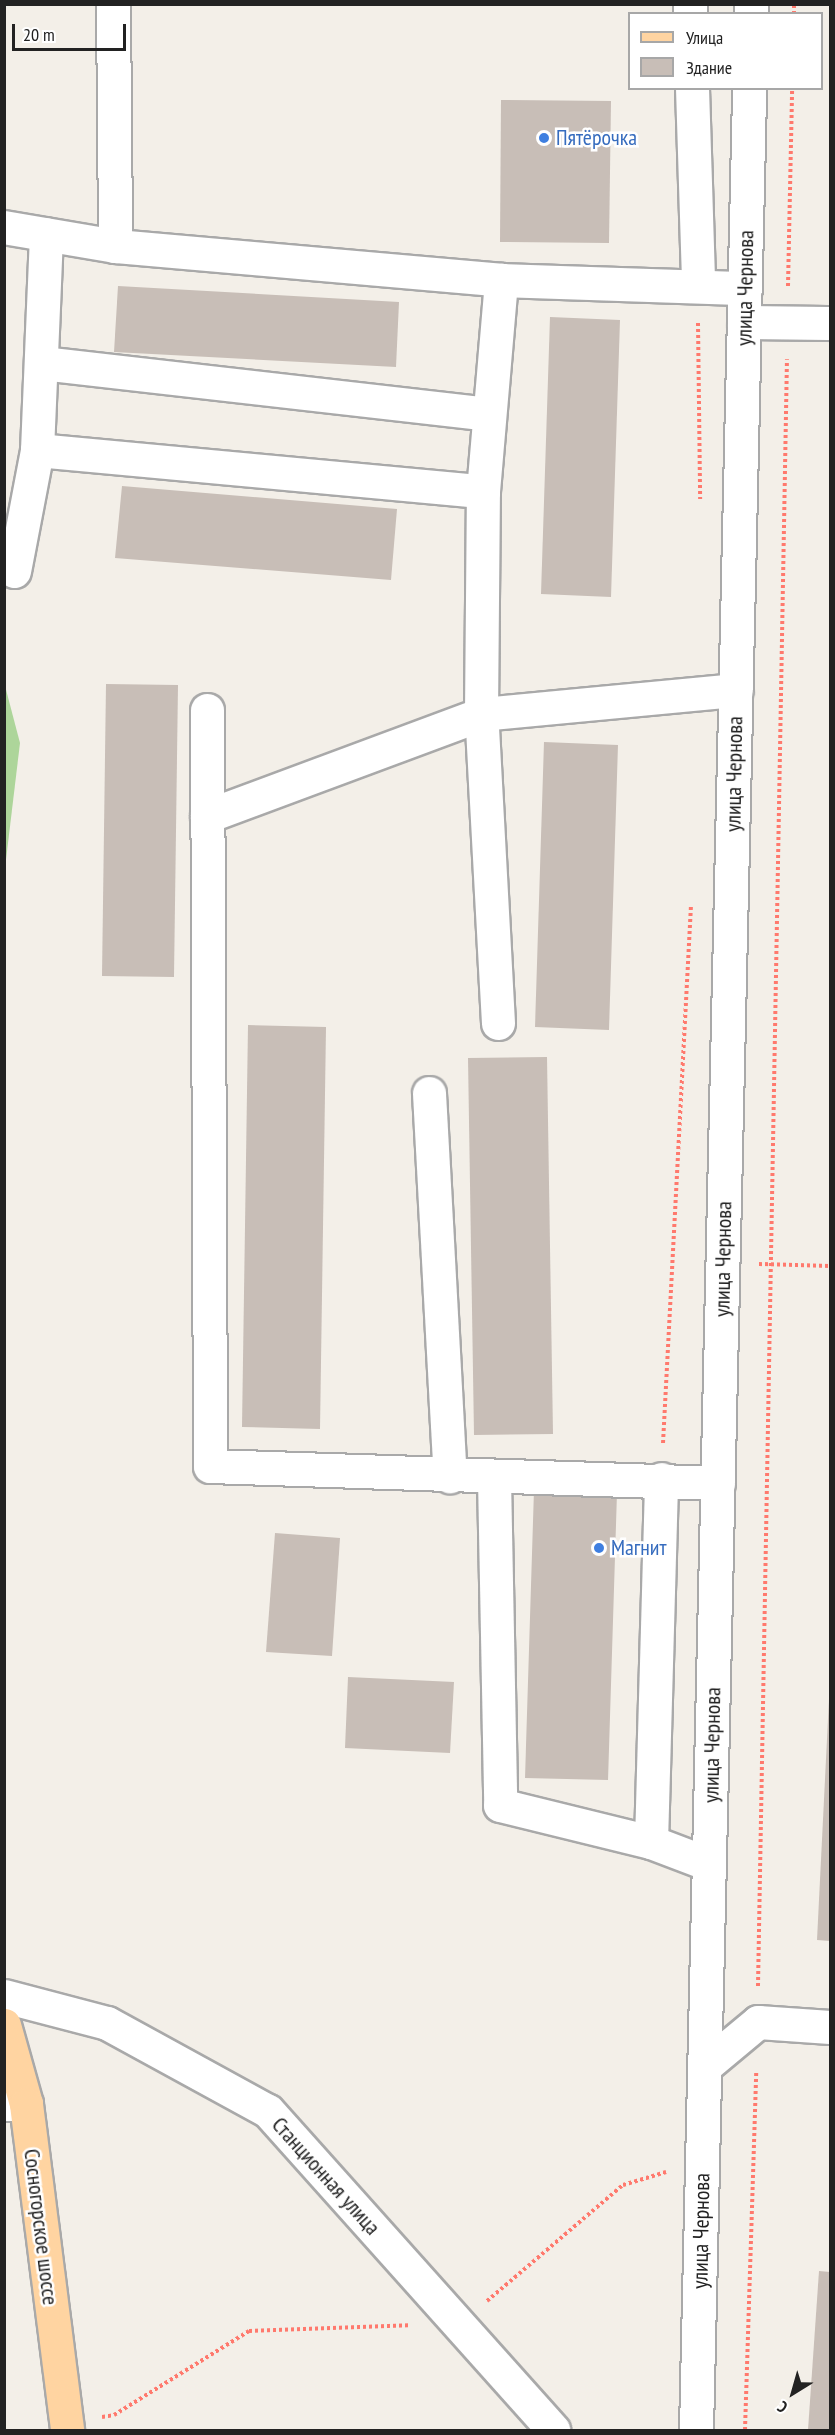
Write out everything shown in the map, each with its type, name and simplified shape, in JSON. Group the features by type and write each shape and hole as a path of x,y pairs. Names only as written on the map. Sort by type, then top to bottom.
{"main road":[{"name":"Сосногорское шоссе","path":"4,2025 67,2430"}],"street":[{"path":"113,4 115,246"},
{"path":"692,90 698,284"},
{"name":"улица Чернова","path":"696,2430 749,90"},
{"path":"4,227 115,246 501,280 698,284 745,288"},
{"path":"14,571 37,450 46,234"},
{"path":"498,1023 482,714 483,491 501,280"},
{"path":"744,322 787,319 831,323"},
{"path":"42,363 488,414"},
{"path":"37,450 483,491"},
{"path":"207,816 482,714 736,690"},
{"path":"207,710 210,1466 494,1478 661,1479 718,1483"},
{"path":"429,1093 450,1476"},
{"path":"494,1478 500,1805 651,1842 709,1864"},
{"path":"651,1842 661,1479"},
{"name":"Станционная улица","path":"4,1996 107,2023 268,2111 554,2430"},
{"path":"705,2066 758,2022 831,2026"}],"path":[{"path":"745,2430 758,2022 792,90"},
{"path":"698,284 700,506"},
{"path":"661,1479 692,895"},
{"path":"722,1264 831,1266"}],"green space":[{"path":"4,682 20,743 5,868 4,868"}],"building":[{"path":"501,100 611,101 609,243 500,242"},
{"path":"118,286 399,302 396,367 114,352"},
{"path":"550,317 620,320 611,597 541,594"},
{"path":"122,486 397,509 391,580 115,558"},
{"path":"106,684 178,685 174,977 102,976"},
{"path":"544,742 618,745 609,1030 535,1027"},
{"path":"248,1025 326,1027 320,1429 242,1427"},
{"path":"547,1057 553,1434 474,1435 468,1058"},
{"path":"534,1489 617,1492 608,1780 525,1778"},
{"path":"275,1533 340,1538 332,1656 266,1652"},
{"path":"348,1677 454,1682 450,1753 345,1748"},
{"path":"830,1699 830,1941 817,1940"},
{"path":"819,2271 830,2272 830,2430 808,2430"}],"place":[{"name":"Пятёрочка","path":"544,138"},
{"name":"Магнит","path":"599,1548"}]}
